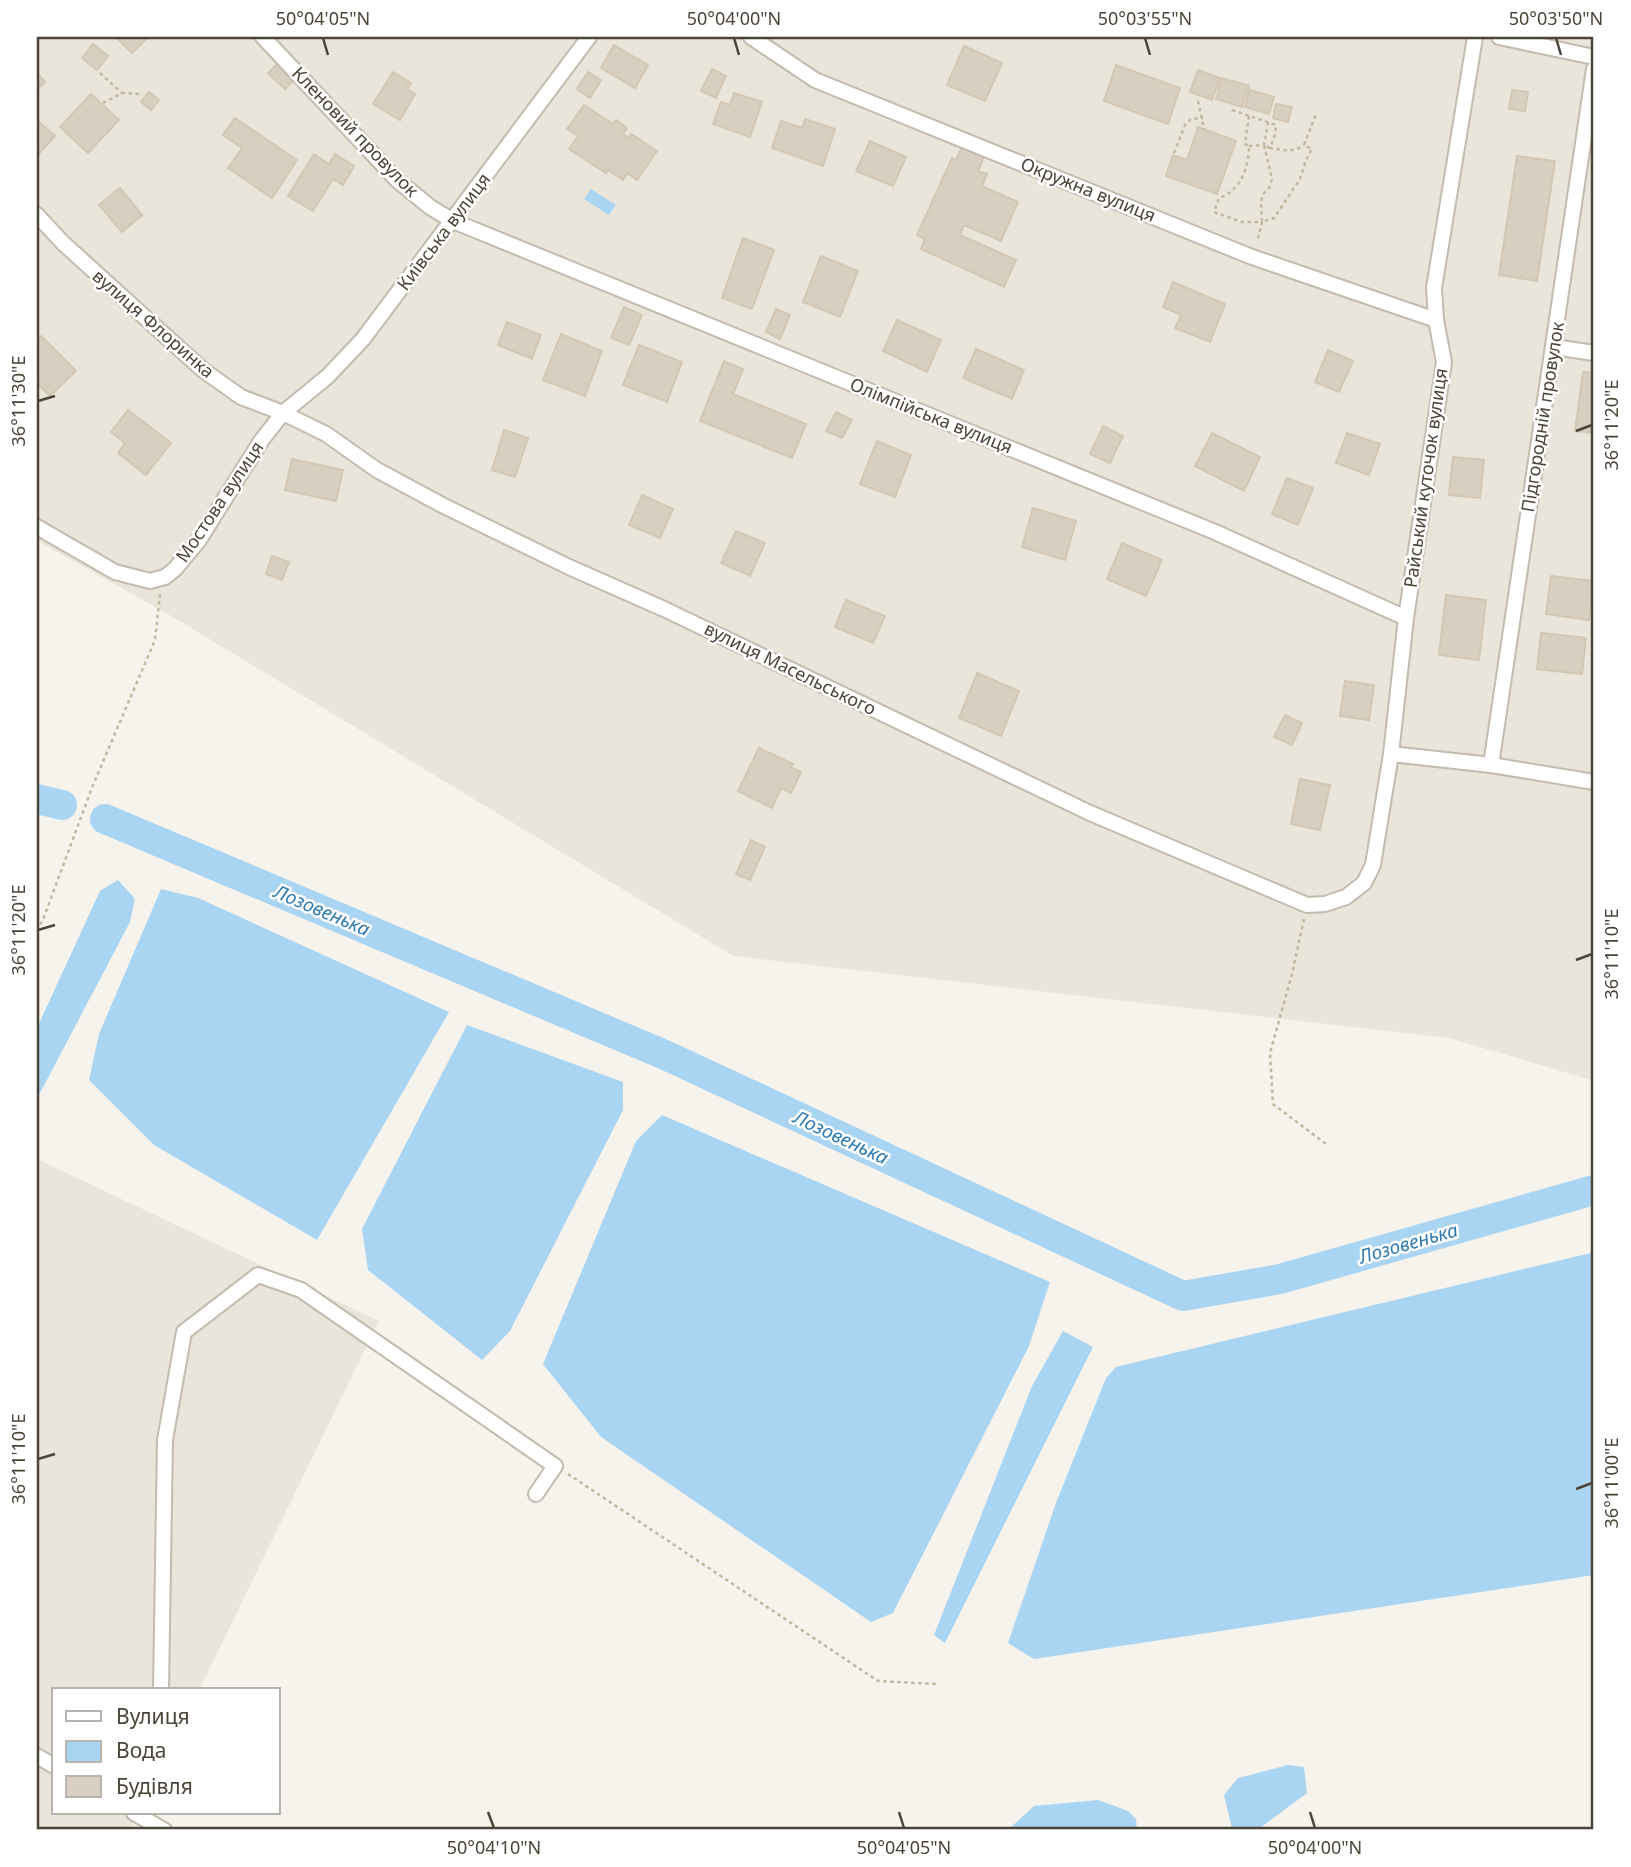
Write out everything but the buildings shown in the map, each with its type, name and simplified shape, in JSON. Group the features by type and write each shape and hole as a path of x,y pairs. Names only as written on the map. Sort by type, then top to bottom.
{"street":[{"name":"Кленовий провулок","path":"263,37 397,180 430,207 453,221"},
{"name":"Київська вулиця","path":"283,413 328,376 363,339 589,37"},
{"name":"Окружна вулиця","path":"751,37 815,80 1252,257 1436,320"},
{"name":"Райський куточок вулиця","path":"1307,905 1325,904 1346,898 1364,883 1373,865 1391,754 1406,618 1444,362 1436,320 1434,288 1475,37"},
{"path":"1499,37 1538,41 1594,57"},
{"name":"Підгородній провулок","path":"1491,765 1594,69"},
{"name":"вулиця Флоринка","path":"37,215 63,243 204,370 240,397 283,413"},
{"name":"Олімпійська вулиця","path":"453,221 1215,532 1406,618"},
{"path":"1554,347 1594,353"},
{"name":"Мостова вулиця","path":"37,527 115,572 150,581 164,577 199,540 261,441 283,413"},
{"name":"вулиця Масельського","path":"283,413 326,434 377,470 442,505 569,567 664,609 1090,813 1307,905"},
{"path":"1391,754 1491,765 1594,782"},
{"path":"161,1688 165,1440 184,1332 258,1275 301,1290 555,1466 536,1494"},
{"path":"136,1814 160,1825"}],"path":[{"path":"100,73 122,93"},
{"path":"103,103 122,93 141,94"},
{"path":"1198,101 1204,129"},
{"path":"1232,110 1276,125 1270,148"},
{"path":"1249,116 1245,144 1289,151 1304,145 1316,114"},
{"path":"1174,153 1185,125 1191,119 1203,118"},
{"path":"1252,257 1262,222 1263,194 1272,179 1264,145 1268,122"},
{"path":"1249,146 1249,161 1244,174 1227,195 1219,198 1214,212 1242,222 1262,222 1274,218 1300,179 1312,149 1304,145"},
{"path":"37,931 93,785 155,640 164,577"},
{"path":"1307,905 1292,974 1270,1053 1273,1104 1326,1144"},
{"path":"555,1466 878,1681 936,1684"}],"shaded area":[{"path":"37,37 1560,37 1578,41 1585,37 1594,37 1594,1081 1449,1038 733,956 173,617 37,541"},
{"path":"37,1159 379,1321 200,1688 52,1688 52,1814 138,1814 130,1830 37,1830"}],"water":[{"path":"591,189 616,205 609,215 584,199"},
{"path":"118,880 135,899 130,922 39,1095 37,1028 100,891"},
{"path":"161,889 198,898 449,1012 317,1240 154,1145 89,1080 99,1034"},
{"path":"467,1025 623,1082 623,1110 510,1331 482,1360 368,1270 362,1229"},
{"path":"662,1115 1050,1282 1029,1346 893,1613 871,1622 601,1437 543,1364 636,1141"},
{"path":"1594,1254 1594,1575 1034,1659 1008,1643 1056,1503 1106,1378 1116,1367"},
{"path":"1063,1331 1093,1347 945,1643 934,1635 1032,1386"},
{"path":"1288,1765 1304,1767 1307,1793 1257,1830 1232,1828 1224,1795 1238,1778"},
{"path":"1098,1800 1128,1811 1136,1819 1137,1830 1008,1830 1034,1806"}],"waterway":[{"name":"Лозовенька","path":"37,799 62,805"},
{"name":"Лозовенька","path":"105,819 665,1055 1183,1296 1280,1279 1594,1190"}]}
